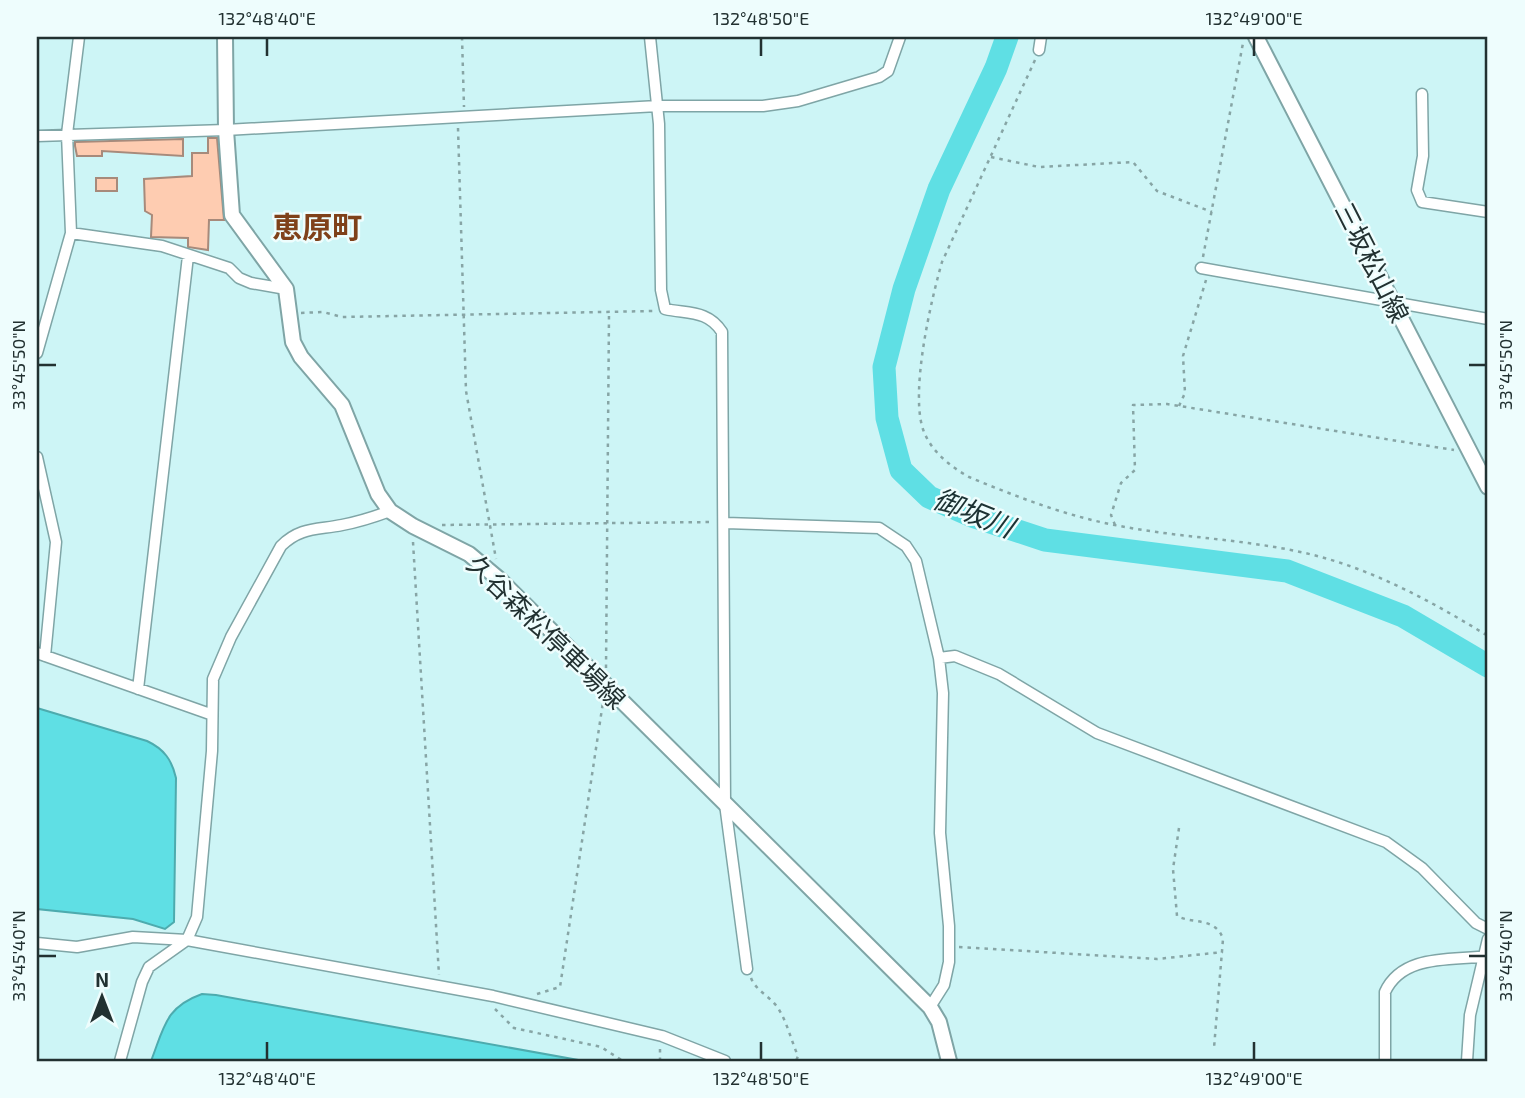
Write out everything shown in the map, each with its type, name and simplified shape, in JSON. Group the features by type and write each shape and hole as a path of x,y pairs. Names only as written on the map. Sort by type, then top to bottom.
{"main road":[{"name":"久谷森松停車場線","path":"225,37 226,130 232,215 286,289 293,342 301,357 342,405 378,494 390,511 413,526 470,554 500,580 930,1007 939,1022 948,1061"},
{"name":"三坂松山線","path":"1256,37 1488,487"}],"street":[{"path":"37,353 71,233 67,134 79,37"},
{"path":"650,37 658,106 661,290 665,309 705,314 722,332 726,523 725,804 747,968"},
{"path":"37,136 226,130 658,106 762,106 849,87 888,71 900,37"},
{"path":"1039,50 1041,37"},
{"path":"1422,94 1423,156 1417,190 1422,202 1488,212"},
{"path":"71,233 162,246 229,268 239,278 251,284 286,289"},
{"path":"138,689 188,256"},
{"path":"1205,269 1488,319"},
{"path":"37,457 56,542 41,655 210,714"},
{"path":"120,1061 142,982 149,967 187,940 197,917 212,751 210,714 213,679 220,661 281,546 300,530 345,525 390,511"},
{"path":"726,523 861,525 879,528 894,535 916,561 939,658 943,693 940,833 949,947 944,985 930,1007"},
{"path":"939,658 956,656 999,674 1097,733 1385,842 1422,867 1476,923 1488,929"},
{"path":"37,943 77,947 133,937 187,940 493,996 662,1036 725,1061"},
{"path":"1467,1061 1469,1015 1488,939"},
{"path":"1385,1061 1385,992 1390,983 1405,969 1420,963 1485,957"}],"path":[{"path":"462,37 466,391 500,580"},
{"path":"1179,406 1185,393 1183,356 1205,269 1212,212 1244,37"},
{"path":"1039,50 1029,79 943,262 932,295 919,397 923,431 942,457 969,477 1060,510 1115,525 1307,553 1390,582 1430,600 1488,636"},
{"path":"991,157 1039,167 1133,162 1157,191 1212,212"},
{"path":"291,314 323,312 342,317 643,314 665,309"},
{"path":"1115,525 1111,515 1121,482 1135,470 1132,408 1151,403 1460,451 1468,448"},
{"path":"438,525 489,522 726,523"},
{"path":"413,526 436,958 440,977"},
{"path":"1179,828 1173,869 1177,916 1202,921 1218,929 1223,939 1216,992 1214,1048"},
{"path":"949,947 1157,959 1223,952"},
{"path":"747,968 754,986 776,1004 797,1056 796,1061"},
{"path":"493,996 492,1006 514,1028 601,1047 623,1061"},
{"path":"660,1061 662,1036"}],"water":[{"path":"37,708 147,741 163,751 170,760 176,778 174,922 165,929 133,919 37,909"},
{"path":"202,994 584,1061 151,1061 163,1029 173,1012 180,1005"}],"building":[{"path":"208,138 217,138 224,220 209,220 208,250 188,247 188,238 151,237 152,215 145,211 144,179 192,176 192,153 208,153"},
{"path":"183,139 183,156 102,151 102,156 77,156 75,146 75,142"},
{"path":"96,178 117,178 117,191 96,191"}],"waterway":[{"name":"御坂川","path":"1007,37 996,68 939,189 904,289 884,367 887,418 901,470 929,497 972,516 1045,540 1287,571 1403,616 1488,666"}],"district":[{"name":"恵原町","path":"317,226"}]}
